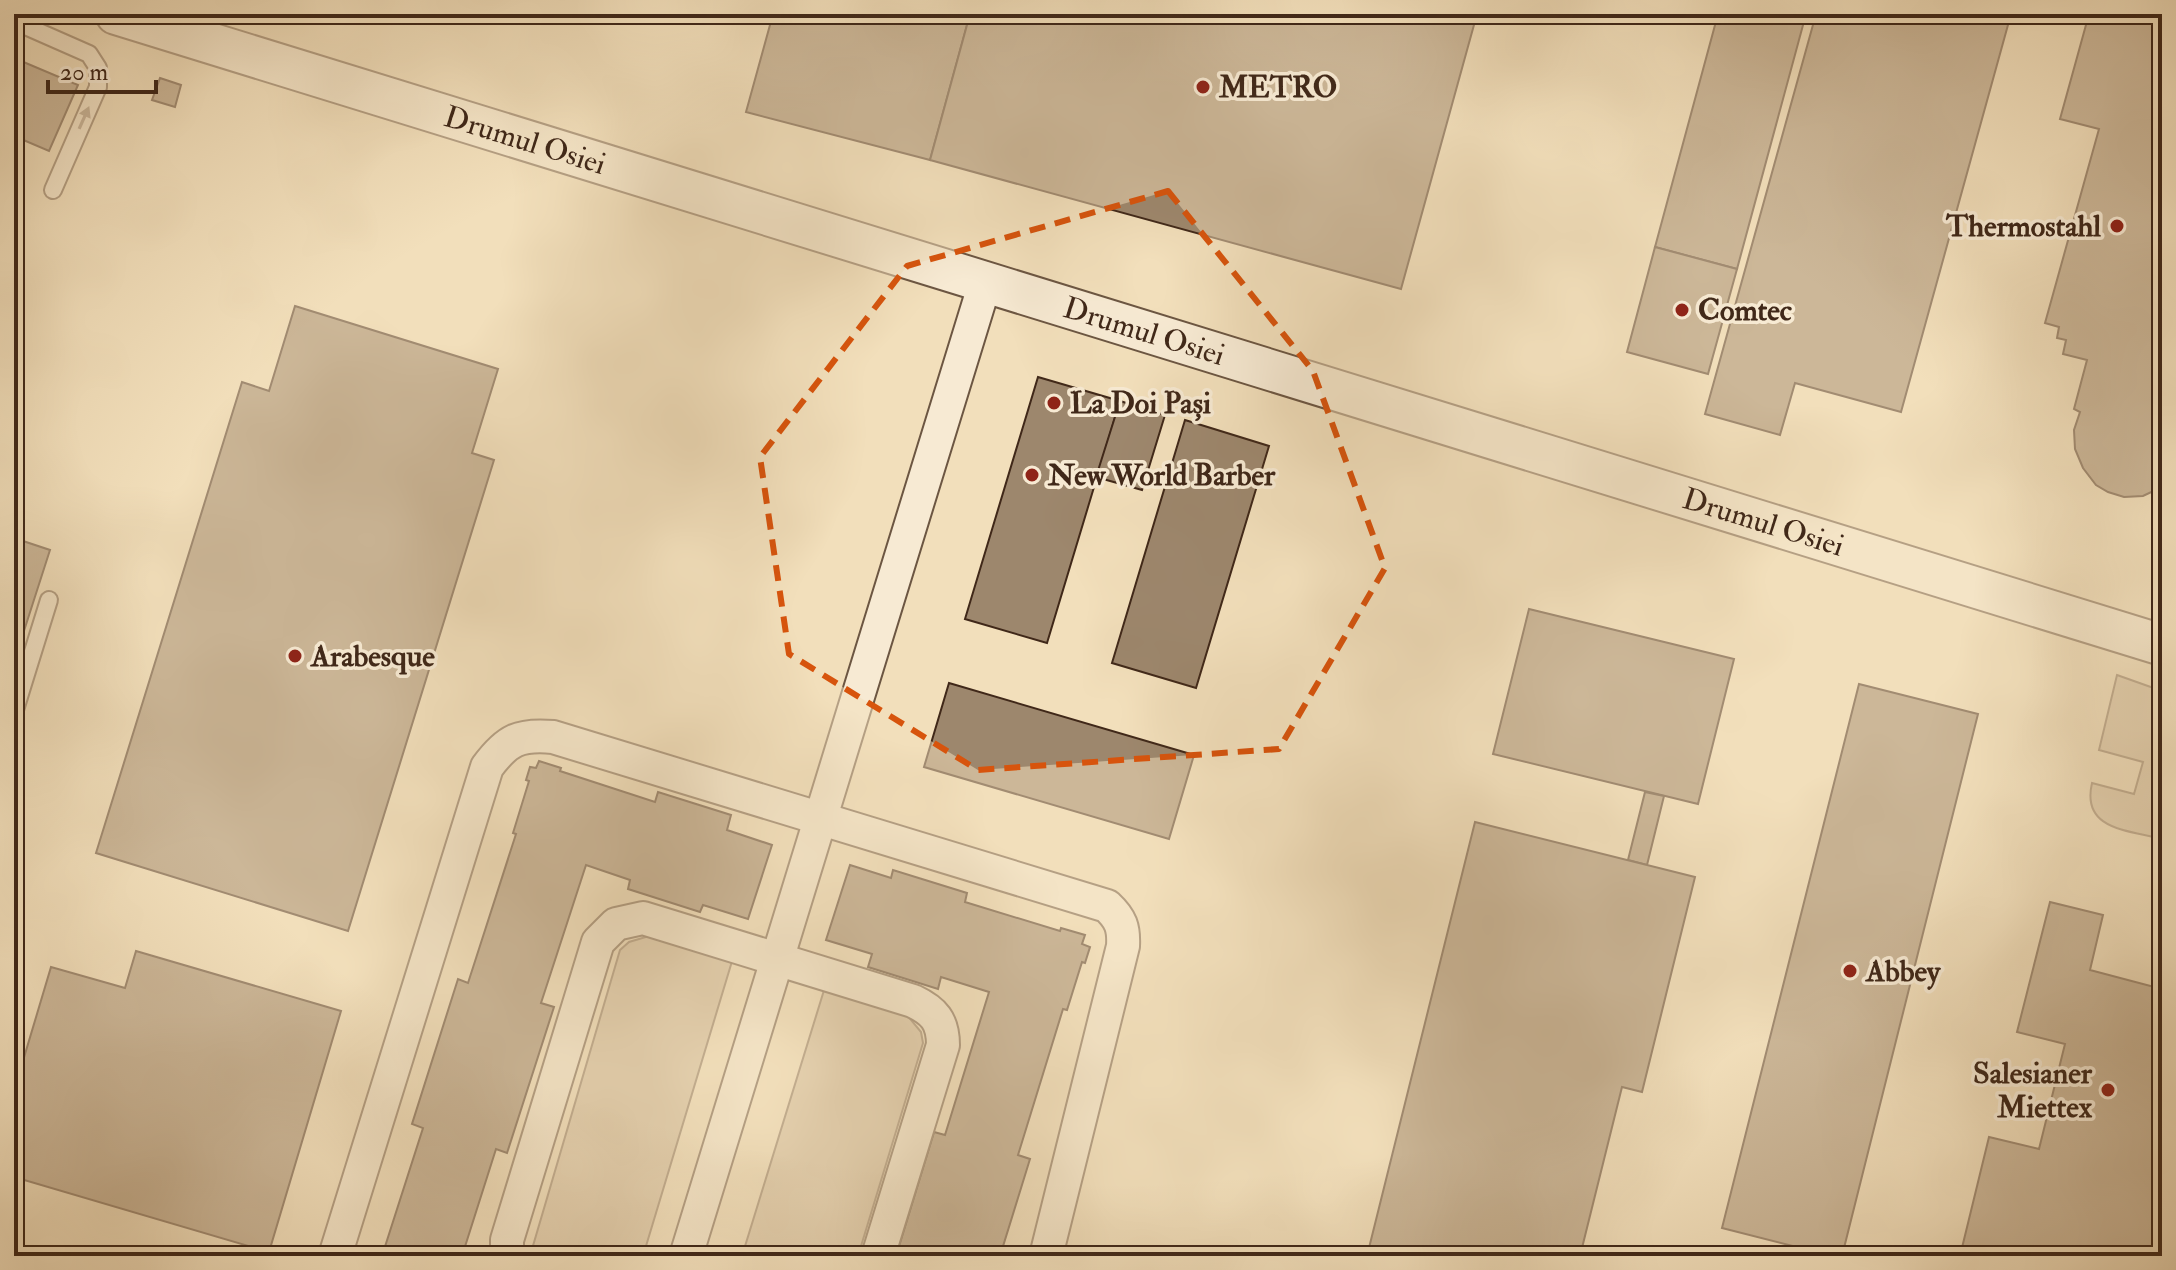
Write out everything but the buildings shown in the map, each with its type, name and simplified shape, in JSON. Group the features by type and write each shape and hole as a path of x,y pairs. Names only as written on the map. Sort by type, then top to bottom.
{"street":[{"name":"Drumul Osiei","path":"122,16 2162,645"},
{"path":"686,1256 985,283"},
{"path":"335,1256 487,767 500,750 513,740 531,735 553,737 1107,906 1118,916 1124,930 1123,946 1046,1256"},
{"path":"507,1256 507,1240 598,942 616,924 643,918 913,1001 930,1009 939,1020 943,1045 878,1256"}],"lane":[{"path":"14,21 89,54 98,68 98,87 53,190"},
{"path":"14,713 49,600"}],"highlighted area":[{"path":"1168,191 1313,371 1385,568 1279,749 978,770 789,654 760,457 907,266"}],"shaded area":[{"path":"2117,675 2162,691 2162,839 2110,825 2100,819 2090,799 2092,783 2134,794 2143,762 2099,750"},
{"path":"649,936 733,958 643,1256 530,1256 620,950 629,942"},
{"path":"825,987 907,1015 921,1032 923,1043 858,1256 742,1256"}],"place":[{"name":"METRO","path":"1203,87"},
{"name":"Thermostahl","path":"2117,226"},
{"name":"Comtec","path":"1682,310"},
{"name":"La Doi Pași","path":"1054,403"},
{"name":"New World Barber","path":"1032,475"},
{"name":"Arabesque","path":"295,656"},
{"name":"Abbey","path":"1850,971"},
{"name":"Salesianer Miettex","path":"2108,1090"}]}
